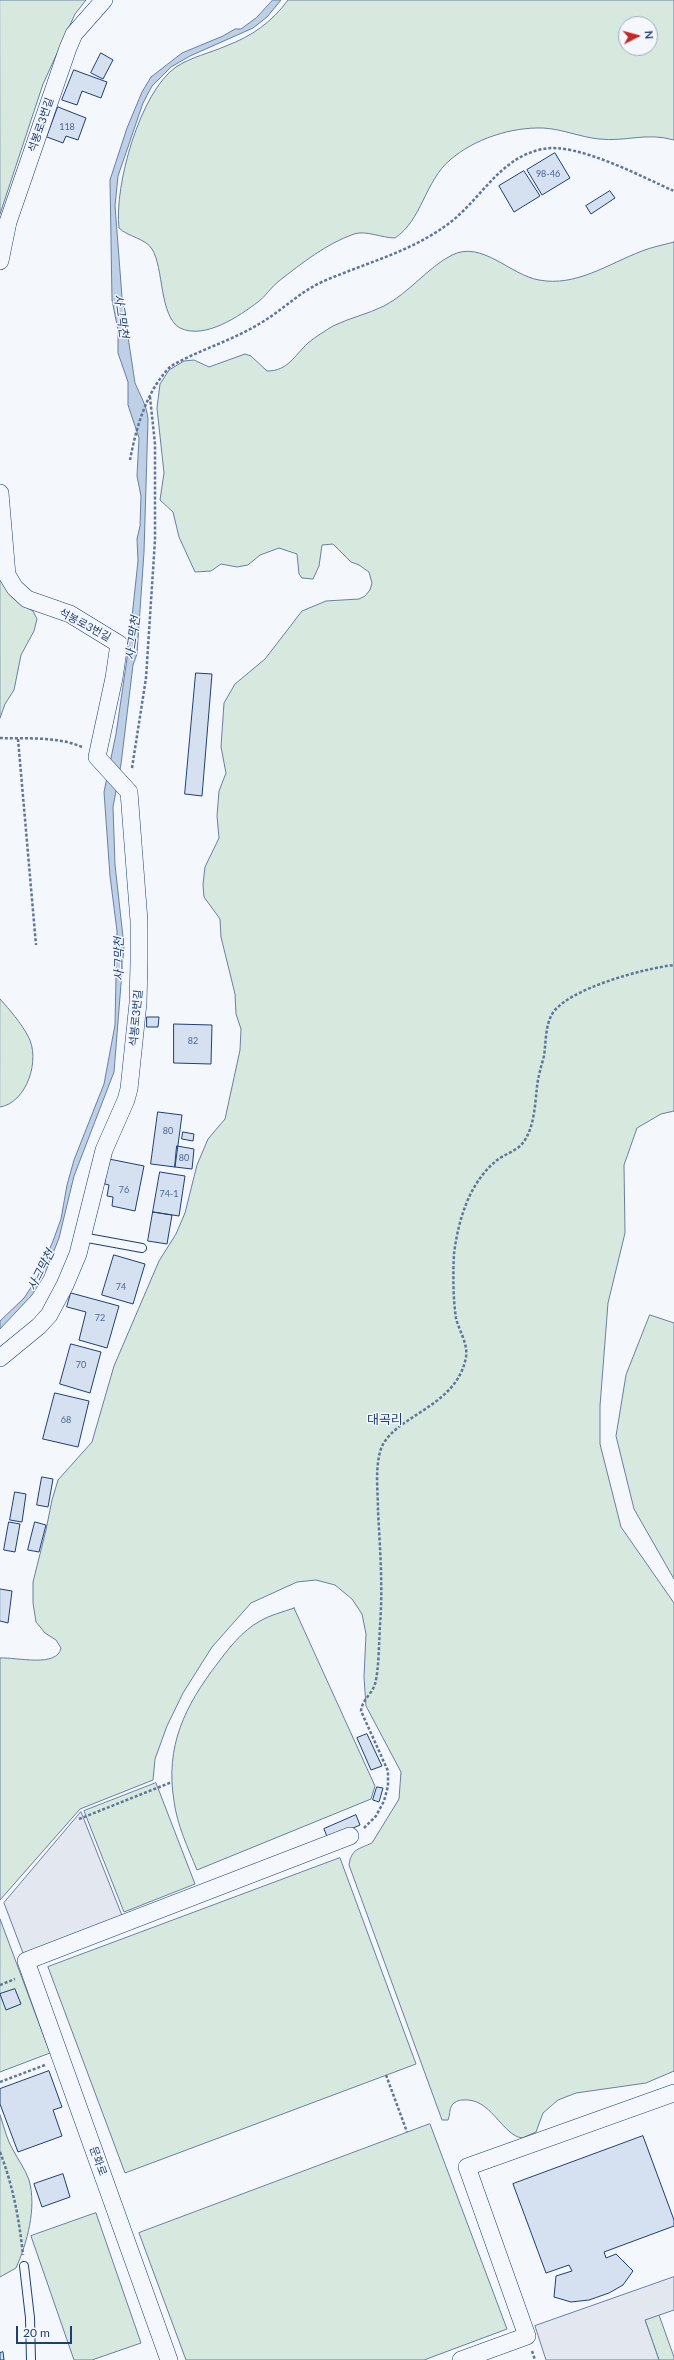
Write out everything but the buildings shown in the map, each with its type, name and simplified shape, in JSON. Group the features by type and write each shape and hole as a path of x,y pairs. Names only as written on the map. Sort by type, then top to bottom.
{"street":[{"name":"석봉로3번길","path":"0,261 8,222 68,48 74,34 104,0"},
{"name":"석봉로3번길","path":"0,493 7,575 15,588 27,599 70,614 119,644 114,678 97,757"},
{"path":"97,757 129,792"},
{"name":"석봉로3번길","path":"0,1358 28,1336 48,1315 65,1285 82,1237 104,1150 126,1100 138,1003 139,921 129,792"},
{"name":"문화로","path":"169,2360 26,1962 350,1836"},
{"path":"461,2360 527,2336 467,2167 674,2093"}],"lane":[{"path":"82,1237 142,1248"},
{"path":"24,2266 30,2318 31,2360"}],"path":[{"path":"130,460 135,434 150,396 161,376 175,363 258,325 291,300 318,284 401,252 446,226 461,214 493,177 525,155 542,149 555,147 575,150 674,191"},
{"path":"129,792 146,678 151,608 156,484 154,417 150,396"},
{"path":"0,738 74,743 97,757"},
{"path":"18,739 36,945"},
{"path":"350,1836 368,1826 376,1816 388,1786 388,1771 361,1711 361,1706 375,1684 380,1625 382,1586 377,1471 380,1451 393,1432 444,1396 460,1375 466,1356 464,1338 456,1319 454,1254 469,1196 481,1175 497,1160 522,1144 530,1128 538,1076 544,1055 545,1039 551,1015 569,998 604,982 674,965"},
{"path":"79,1819 172,1782"},
{"path":"0,2082 61,2059"},
{"path":"386,2075 407,2132"},
{"path":"0,2152 12,2184 18,2211 24,2266"}],"shaded area":[{"path":"0,0 86,0 75,14 43,84 0,214"},
{"path":"288,0 674,0 674,140 645,137 609,140 585,137 557,130 531,128 506,132 482,140 470,146 450,160 442,169 429,189 418,211 404,230 395,238 359,233 344,238 305,261 276,283 258,302 232,320 211,329 200,331 190,331 180,328 173,322 168,313 156,257 152,249 145,242 127,234 119,228 121,189 125,165 132,141 151,97 163,79 176,67 188,60 220,49 244,38 260,28 275,15"},
{"path":"674,242 674,1111 661,1114 637,1128 624,1165 625,1233 608,1303 600,1406 600,1444 621,1527 674,1603 674,2071 646,2083 576,2093 558,2100 543,2113 536,2132 522,2138 515,2136 483,2106 470,2100 461,2100 454,2103 450,2108 448,2120 442,2120 349,1865 350,1860 356,1850 372,1843 399,1799 401,1772 366,1706 364,1677 366,1634 362,1614 352,1599 335,1585 316,1580 297,1582 251,1603 212,1647 183,1693 167,1726 155,1759 153,1780 80,1809 0,1900 0,1658 44,1660 52,1658 58,1654 61,1648 56,1640 45,1633 36,1622 33,1603 33,1582 58,1480 92,1442 114,1366 159,1261 176,1234 185,1213 197,1165 208,1139 225,1119 240,1050 241,1029 236,1014 235,994 221,937 220,919 204,897 203,884 205,867 219,838 217,816 219,791 226,773 221,747 224,703 235,684 265,659 302,611 326,601 359,599 365,596 370,590 372,583 369,572 359,565 351,562 333,544 322,545 319,566 313,579 302,578 299,574 297,554 279,548 260,555 248,565 237,567 221,564 211,571 195,572 179,537 173,512 160,500 164,473 157,408 160,384 169,370 184,361 194,360 209,367 245,354 251,356 267,371 286,366 308,343 323,332 339,323 372,311 393,301 434,267 452,255 463,252 474,252 496,260 528,277 539,280 553,281 566,280 592,273 629,256"},
{"path":"0,579 10,594 22,605 33,611 37,619 34,631 21,655 14,690 5,704 0,718"},
{"path":"0,999 22,1026 28,1036 32,1045 33,1056 29,1079 24,1089 18,1097 9,1104 0,1107"},
{"path":"650,1315 674,1323 674,1579 634,1509 616,1436 626,1375"},
{"path":"294,1608 375,1786 371,1799 197,1870 180,1828 175,1810 172,1762 180,1728 196,1695 236,1640 253,1625 260,1621 272,1615"},
{"path":"156,1783 195,1884 124,1912 84,1811"},
{"path":"81,1812 125,1923 26,1961 4,1903"},
{"path":"340,1858 416,2064 125,2173 48,1967"},
{"path":"0,1919 50,2053 0,2072"},
{"path":"0,2115 9,2142 29,2180 32,2202 30,2225 24,2248 16,2268 0,2277"},
{"path":"430,2124 507,2329 424,2360 186,2360 139,2233"},
{"path":"96,2213 141,2343 92,2360 74,2360 31,2236"},
{"path":"674,2277 674,2310 645,2320 659,2360 546,2360 535,2326"},
{"path":"659,2315 674,2360 659,2360 645,2320"}],"water":[{"name":"사그막천","path":"273,0 281,0 267,17 253,28 190,56 171,67 152,86 143,103 118,176 115,206 122,297 135,383 145,405 148,419 144,552 137,654 133,665 121,764 113,807 115,865 124,946 114,1072 74,1176 59,1238 44,1276 32,1295 0,1329 0,1321 24,1298 36,1280 53,1241 61,1219 67,1185 74,1160 104,1084 115,1025 117,931 110,876 104,792 116,734 129,645 138,561 137,539 140,526 141,496 137,476 139,438 128,405 128,382 118,353 118,330 112,300 110,180 127,128 142,92 151,77 182,53 223,36 235,29 241,29 256,18"}],"district":[{"name":"대곡리","path":"385,1420"}]}
